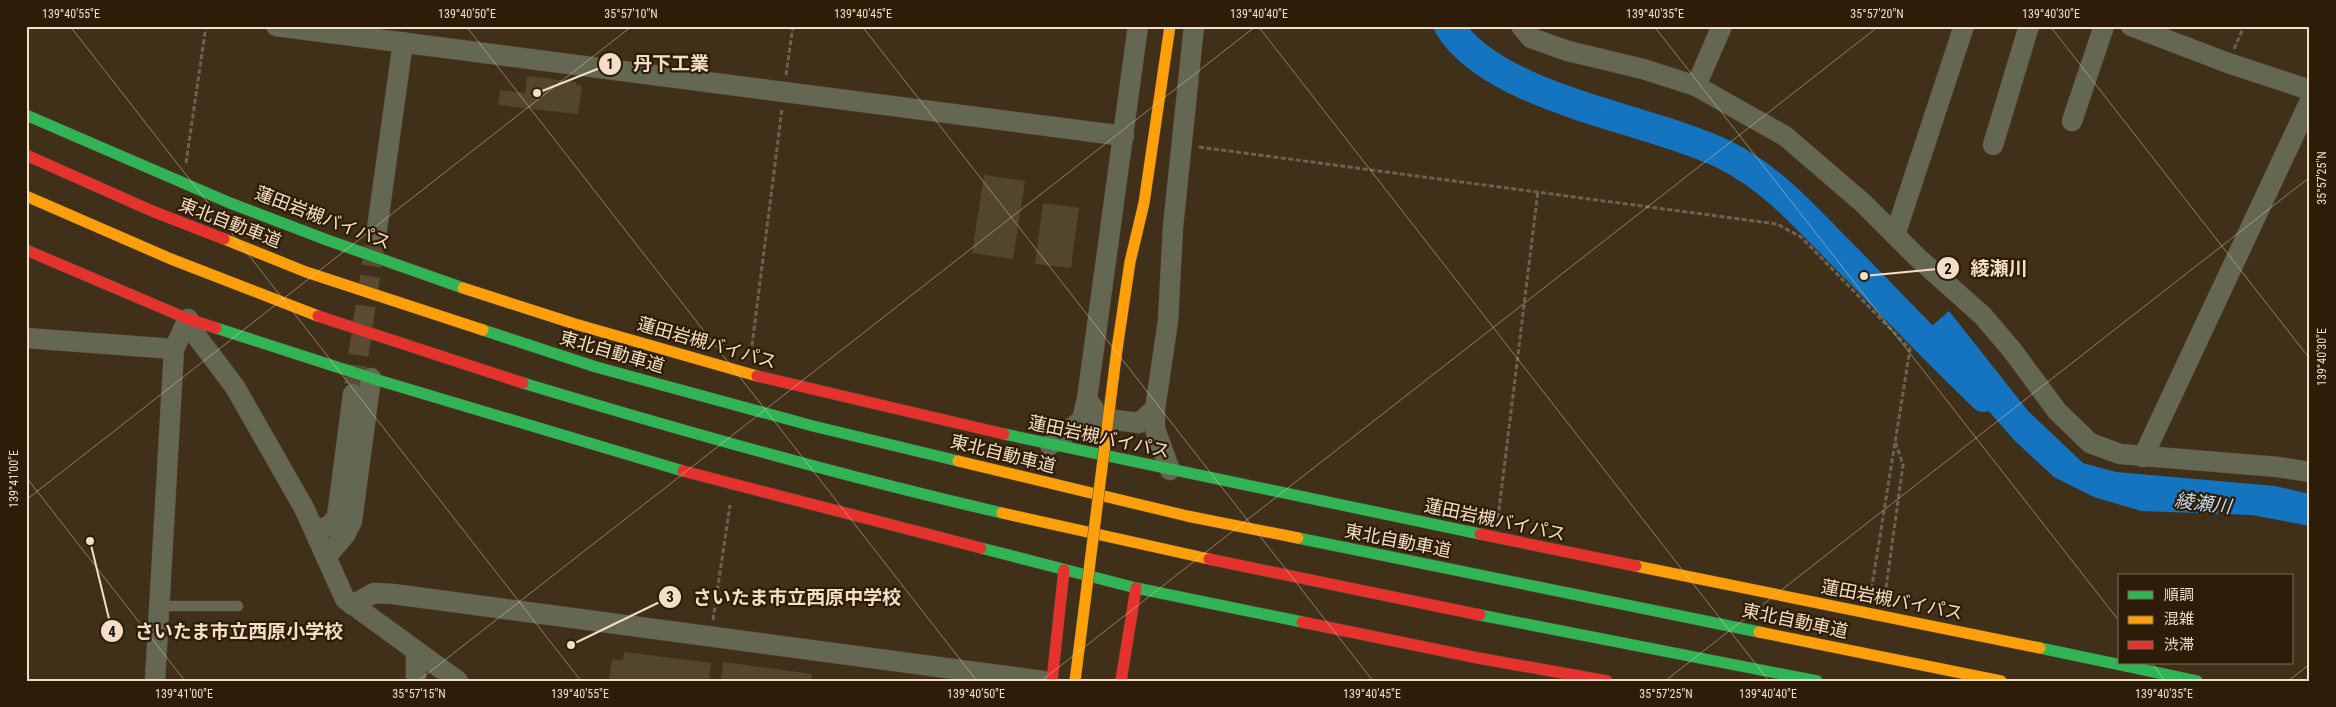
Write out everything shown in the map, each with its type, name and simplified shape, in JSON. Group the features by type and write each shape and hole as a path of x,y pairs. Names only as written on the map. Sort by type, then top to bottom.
{"main road":[{"path":"1075,681 1116,349 1130,262 1144,203 1170,26"},
{"name":"蓮田岩槻バイパス","path":"26,114 178,182 362,253 576,324 747,373 884,408 1170,470 1495,539 1882,615 2197,681"},
{"name":"東北自動車道","path":"26,155 152,212 306,272 596,367 813,426 1187,516 2001,681"},
{"path":"26,196 111,234 268,298 415,350 720,443 878,483 1185,555 1817,681"},
{"path":"1144,203 1144,258"},
{"path":"26,250 188,319 371,378 658,465 1136,588 1478,658 1607,681"},
{"path":"1124,429 1127,410"},
{"path":"1119,468 1122,448"},
{"path":"1114,506 1117,487"},
{"path":"1110,545 1112,526"},
{"path":"1103,594 1107,564"},
{"path":"1052,681 1064,570"},
{"path":"1122,681 1136,588"}],"street":[{"path":"276,26 1124,136"},
{"path":"1050,444 1082,420 1087,398 1138,26"},
{"path":"1170,470 1155,429 1155,409 1168,321 1173,227 1194,26"},
{"path":"1521,26 1531,38 1568,51 1643,69 1696,86 1785,136 1863,203 1983,316 2012,350 2057,411 2090,443 2120,454 2278,467 2310,472"},
{"path":"1696,86 1722,26"},
{"path":"1895,235 1964,26"},
{"path":"1993,146 2029,26"},
{"path":"2072,120 2104,26"},
{"path":"2130,26 2228,63 2310,90"},
{"path":"376,236 404,42"},
{"path":"2143,457 2310,100"},
{"path":"155,681 174,349 188,319"},
{"path":"188,319 198,338 235,387 315,532 345,599 458,681"},
{"path":"26,338 174,349"},
{"path":"326,557 345,535 352,521 371,378"},
{"path":"315,532 330,525 337,517 353,394"},
{"path":"1087,398 1100,418 1139,423 1155,409"},
{"path":"352,605 374,593 393,594 1043,681"},
{"path":"416,650 416,681"}],"lane":[{"path":"160,606 238,606"}],"path":[{"path":"178,182 188,156 206,26"},
{"path":"747,373 793,26"},
{"path":"2228,63 2244,26"},
{"path":"1181,144 1777,224 1801,237 1910,349 1872,586"},
{"path":"1495,539 1538,191"},
{"path":"1882,615 1903,465 1895,441"},
{"path":"711,637 732,484"}],"water":[{"path":"1949,311 2028,411 2083,463 2116,472 2275,486 2310,494 2310,526 2252,515 2141,511 2094,497 2054,477 2014,440 1972,392 1926,331"}],"building":[{"path":"527,76 576,82 576,85 582,86 578,114 498,105 500,90 525,93"},
{"path":"984,175 1025,181 1013,259 972,253"},
{"path":"1043,203 1079,208 1071,268 1035,264"},
{"path":"624,652 711,663 709,681 609,681 612,659 623,660"},
{"path":"723,662 812,674 811,681 721,681"}],"waterway":[{"name":"綾瀬川","path":"1449,26 1470,51 1500,72 1536,89 1575,104 1693,142 1725,155 1756,174 1797,208 1984,397"}],"tunnel":[{"path":"354,385 375,243"}],"traffic: fast":[{"path":"26,115 230,203 327,240 463,288"},
{"path":"216,328 371,378 683,471"},
{"path":"483,330 596,367 813,426 958,461"},
{"path":"523,383 762,452 1002,513"},
{"path":"1004,434 1480,534"},
{"path":"1298,538 1759,632"},
{"path":"981,548 1136,588 1302,622"},
{"path":"1480,615 1817,681"},
{"path":"2040,648 2197,681"}],"traffic: slow":[{"path":"1117,349 1130,262 1144,203 1170,26"},
{"path":"26,196 171,259 318,316"},
{"path":"224,239 306,272 483,330"},
{"path":"463,288 575,324 757,376"},
{"path":"1075,681 1117,349"},
{"path":"958,461 1187,516 1298,538"},
{"path":"1002,513 1209,559"},
{"path":"1636,566 2040,648"},
{"path":"1759,632 2001,681"}],"traffic: jam":[{"path":"26,155 152,211 224,239"},
{"path":"26,250 188,319 216,328"},
{"path":"318,316 523,383"},
{"path":"757,376 1004,434"},
{"path":"683,471 981,548"},
{"path":"1480,534 1636,566"},
{"path":"1209,559 1480,615"},
{"path":"1052,681 1064,570"},
{"path":"1121,681 1136,588"},
{"path":"1302,622 1478,658 1607,681"}],"place":[{"name":"丹下工業","path":"537,93"},
{"name":"綾瀬川","path":"1864,276"},
{"name":"さいたま市立西原小学校","path":"90,541"},
{"name":"さいたま市立西原中学校","path":"571,645"}]}
